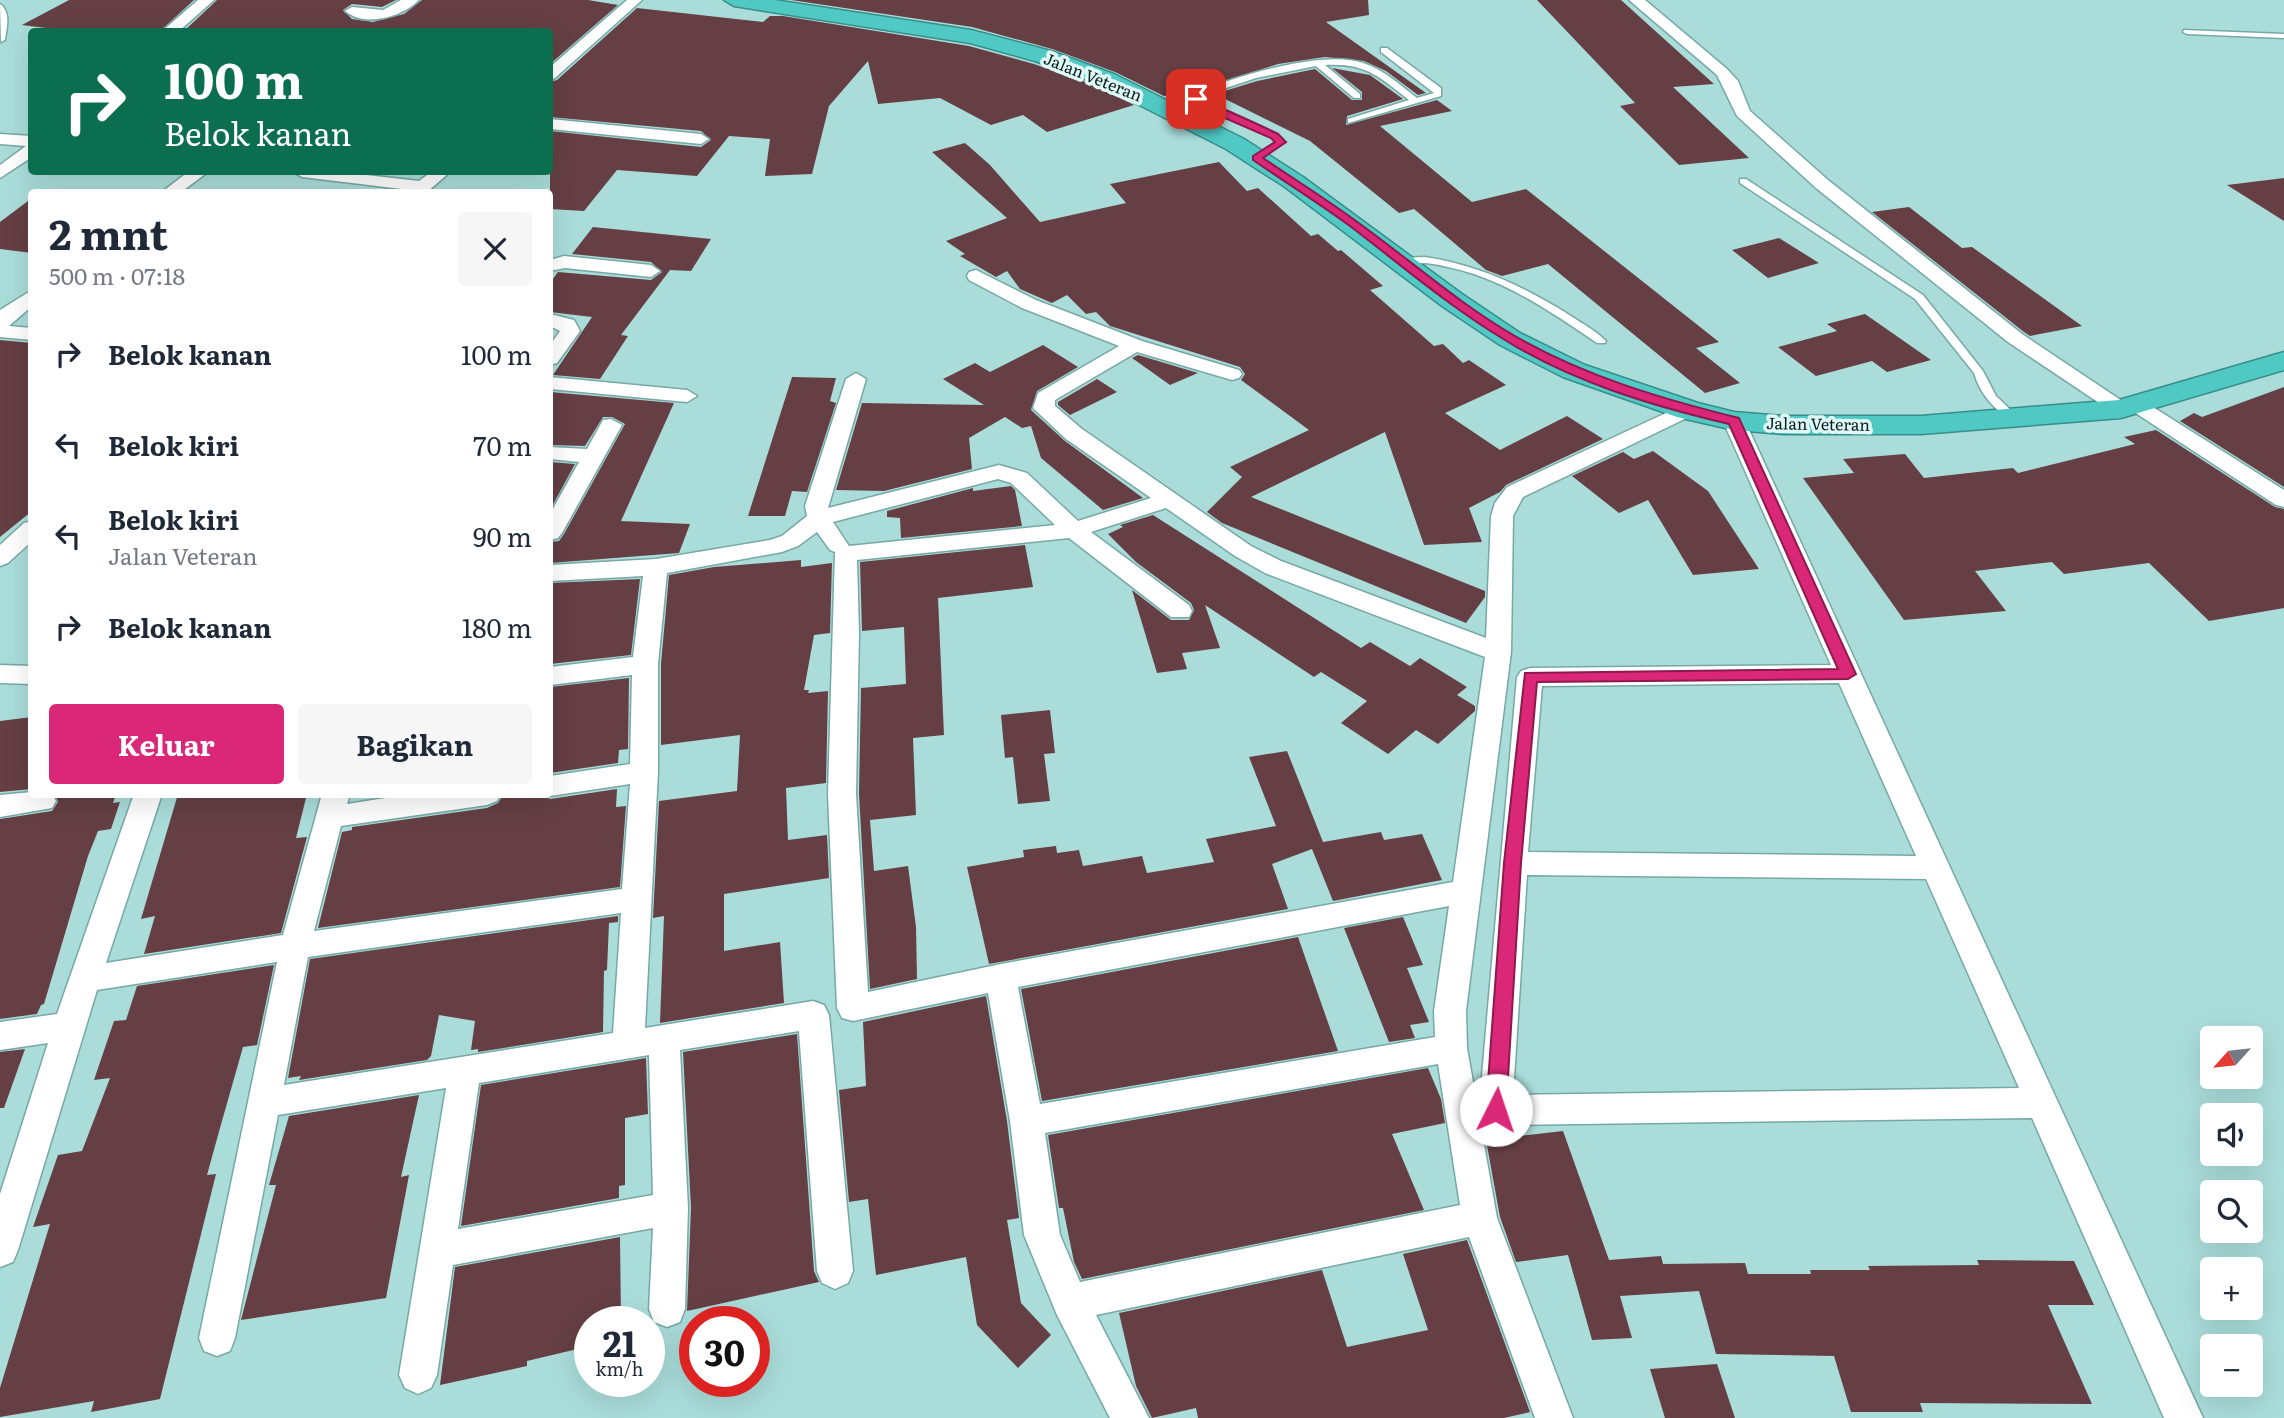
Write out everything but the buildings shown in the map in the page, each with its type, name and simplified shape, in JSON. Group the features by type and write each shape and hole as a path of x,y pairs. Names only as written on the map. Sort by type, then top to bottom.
{"highway":[{"name":"Jalan Veteran","path":"734,0 971,37 1043,56 1106,79 1184,117 1256,158 1351,222 1452,300 1539,354 1574,371 1688,410 1734,421 1784,425 1921,425 2130,407 2284,361"}],"street":[{"path":"173,28 207,0"},
{"path":"352,10 385,15 412,0"},
{"path":"553,72 635,0"},
{"path":"1636,0 1714,64 1730,81 1743,113 1822,184 2015,338 2284,500"},
{"path":"553,51 572,54"},
{"path":"553,124 701,139"},
{"path":"0,139 28,141"},
{"path":"0,173 28,152"},
{"path":"174,189 195,175"},
{"path":"322,175 413,189"},
{"path":"421,189 438,175"},
{"path":"553,265 564,262 651,271"},
{"path":"976,276 1029,303 1135,345 1232,374"},
{"path":"28,299 5,316 0,327 9,334 28,334"},
{"path":"553,321 567,324 570,331 553,355"},
{"path":"1135,345 1045,397 1042,402 1049,413 1167,500 1243,551 1273,567 1498,652"},
{"path":"838,545 820,518 817,497 856,379"},
{"path":"553,383 687,396"},
{"path":"1554,1418 1480,1218 1451,1048 1450,1011 1498,652 1502,516 1506,503 1515,492 1688,410"},
{"path":"1734,421 2184,1418"},
{"path":"553,528 611,425"},
{"path":"553,454 588,465"},
{"path":"553,471 588,465"},
{"path":"553,572 656,567 774,548 803,533 820,518 999,472 1019,478 1074,530 1180,611"},
{"path":"1167,500 1074,530 845,554 847,634 842,794 853,1008 1001,977 1468,891"},
{"path":"0,558 28,532"},
{"path":"628,1044 644,772 645,664 656,567"},
{"path":"553,676 645,664"},
{"path":"0,674 28,675"},
{"path":"1848,674 1530,677 1513,863 1496,1110 2042,1103"},
{"path":"553,786 644,772"},
{"path":"0,1250 69,1026 147,798"},
{"path":"217,1338 295,946 333,806 436,798"},
{"path":"0,806 42,801"},
{"path":"1513,863 1936,868"},
{"path":"87,979 295,946 637,899"},
{"path":"1001,977 1027,1121 1042,1235 1070,1302 1130,1418"},
{"path":"263,1103 813,1015 835,1271"},
{"path":"0,1036 69,1026"},
{"path":"664,1039 671,1208 667,1309"},
{"path":"1027,1121 1451,1048"},
{"path":"418,1375 465,1071"},
{"path":"439,1250 671,1208"},
{"path":"1070,1302 1480,1218"}],"lane":[{"path":"0,6 4,16 1,40"},
{"path":"2187,32 2284,36"},
{"path":"1351,121 1438,94 1438,90 1384,50"},
{"path":"1256,158 1281,142 1275,136 1199,103 1198,95 1212,88 1317,64 1345,62 1367,67 1416,101"},
{"path":"1317,64 1357,96"},
{"path":"1743,181 1919,297 1979,373 1992,401 2012,418"},
{"path":"1399,261 1431,259 1486,277 1546,305 1601,341"}],"route":[{"path":"1196,99 1207,107 1275,136 1281,142 1274,149 1256,158 1351,222 1452,300 1510,339 1574,371 1688,410 1734,421 1848,674 1530,677 1513,863 1496,1110"}]}
